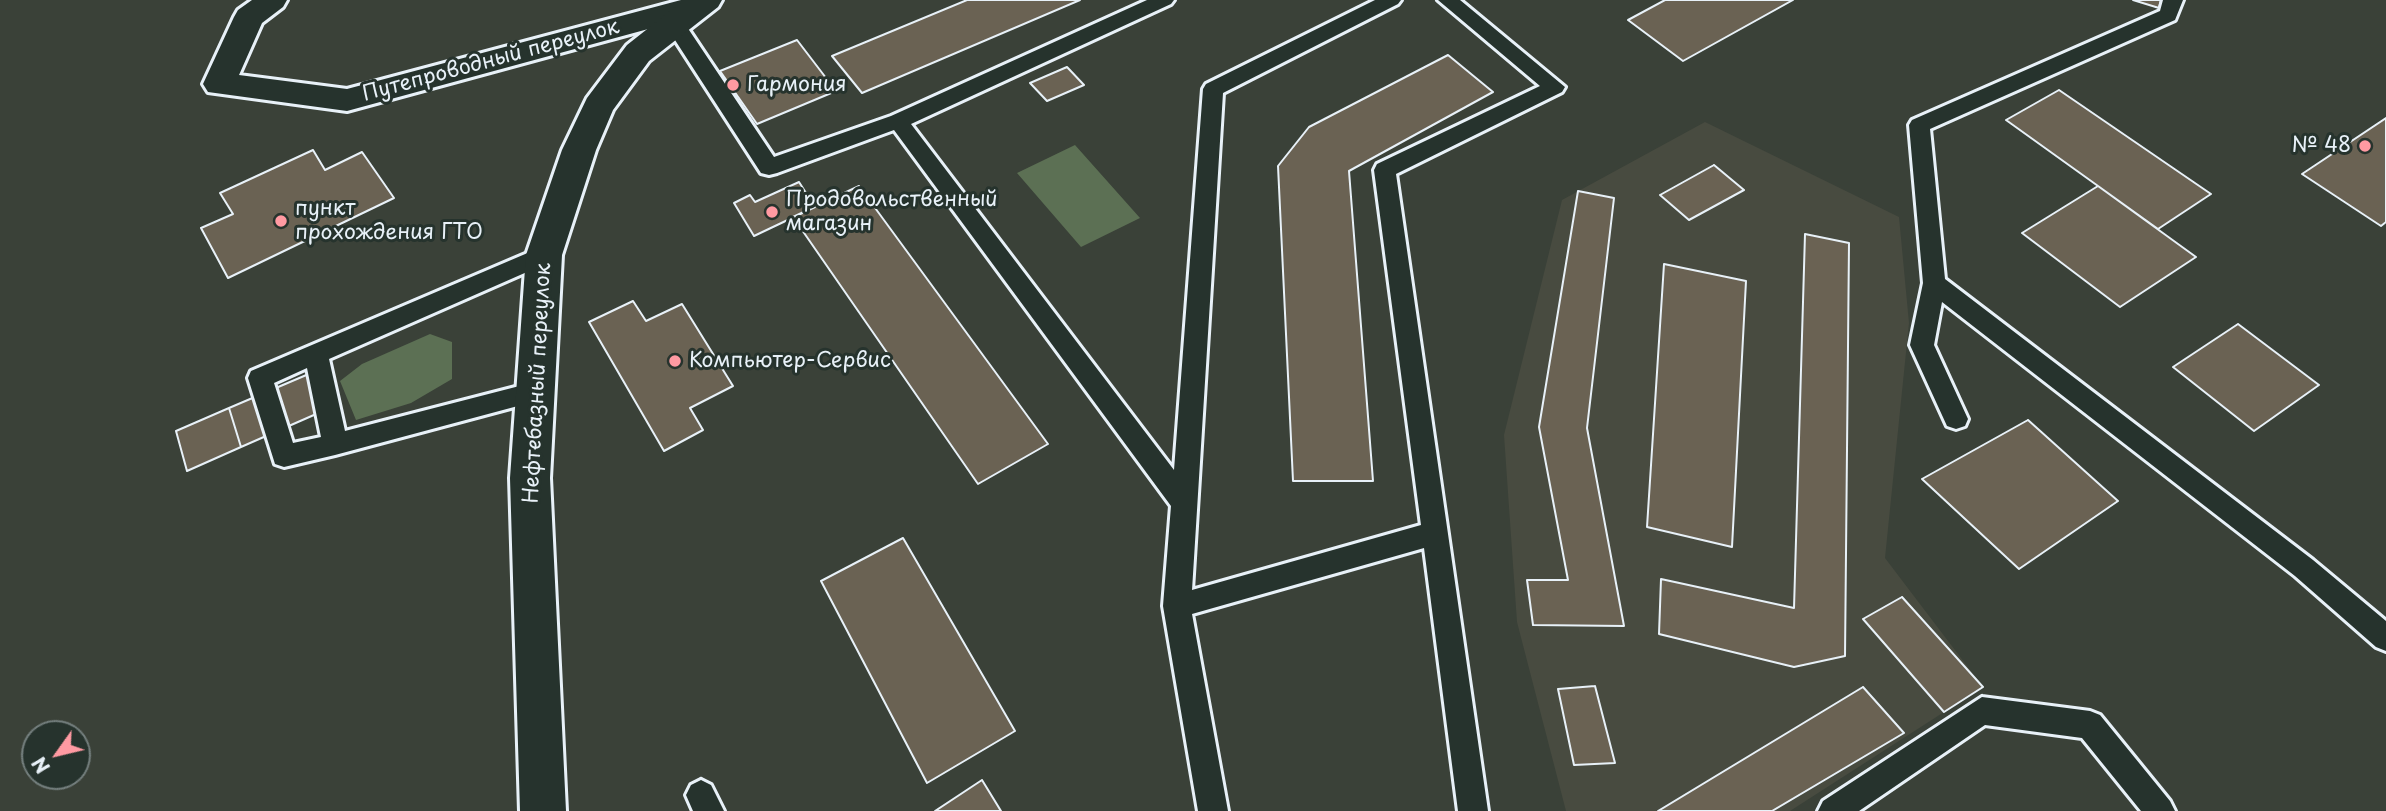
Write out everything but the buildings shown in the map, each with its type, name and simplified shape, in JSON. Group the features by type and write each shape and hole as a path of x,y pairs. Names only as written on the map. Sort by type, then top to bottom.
{"main road":[{"name":"Путепроводный переулок","path":"272,0 249,17 219,84 346,100 693,10"},
{"name":"Нефтебазный переулок","path":"542,811 530,478 544,255 579,150 598,106 638,52 693,10"}],"lane":[{"path":"693,10 769,167 898,121 1164,0"},
{"path":"1213,811 1177,606 1213,89 1391,0"},
{"path":"1448,0 1555,87 1385,170 1473,811"},
{"path":"1956,419 1922,345 1934,283 1919,125 2168,15 2173,0"},
{"path":"898,121 1184,503"},
{"path":"535,392 284,456 260,378 544,255"},
{"path":"1934,283 2305,568 2386,638"},
{"path":"316,354 335,444"},
{"path":"1177,606 1435,533"},
{"path":"1833,811 1982,710 2090,726 2160,811"}],"shaded area":[{"path":"1705,122 1899,217 1909,323 1885,558 1983,687 1790,811 1566,811 1517,622 1504,435 1562,200"}],"green space":[{"path":"1075,145 1140,218 1081,247 1017,173"},
{"path":"430,334 452,342 452,379 411,403 356,420 340,381 362,364"}],"place":[{"name":"Гармония","path":"733,85"},
{"name":"№ 48","path":"2365,146"},
{"name":"Продовольственный магазин","path":"772,212"},
{"name":"пункт прохождения ГТО","path":"281,221"},
{"name":"Компьютер-Сервис","path":"675,361"}]}
